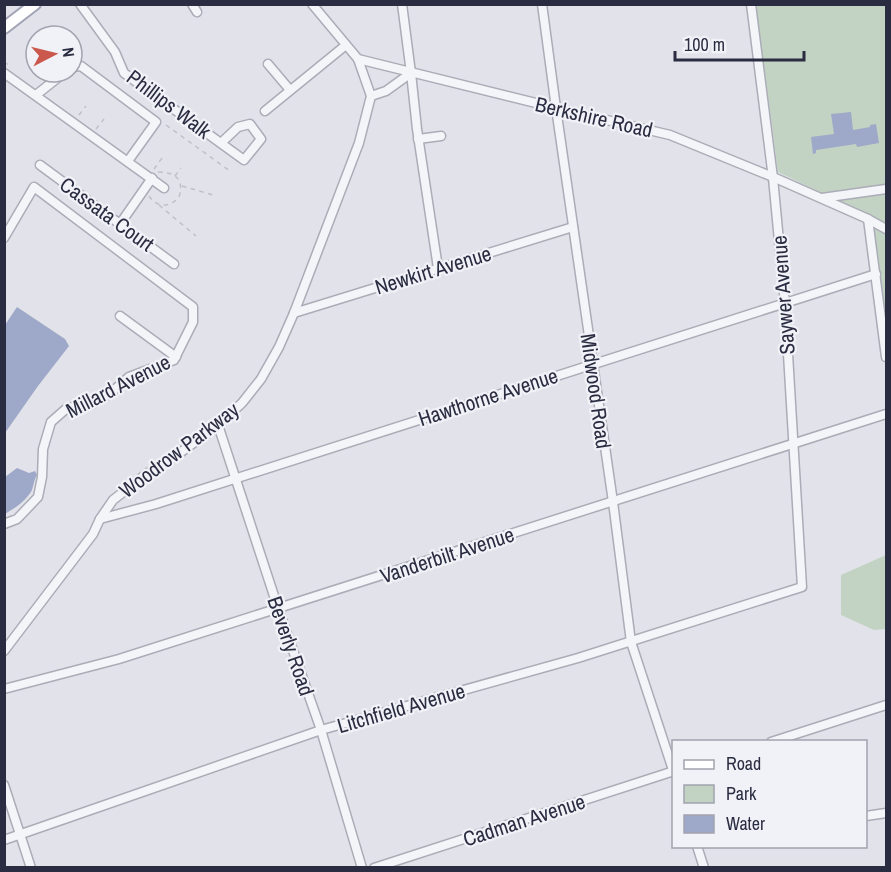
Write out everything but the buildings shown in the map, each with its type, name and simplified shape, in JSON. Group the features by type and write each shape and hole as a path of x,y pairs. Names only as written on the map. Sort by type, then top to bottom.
{"main road":[{"path":"4,28 35,4"}],"street":[{"name":"Phillips Walk","path":"80,4 115,52 124,73 220,143 244,160 261,139 250,124 238,127 220,143"},
{"path":"312,4 358,59 371,96 386,91 411,73"},
{"path":"402,4 418,139 438,268"},
{"name":"Midwood Road","path":"542,4 631,642 672,769"},
{"name":"Saywer Avenue","path":"751,4 773,177 785,304 802,587"},
{"path":"265,111 346,45"},
{"name":"Berkshire Road","path":"358,59 670,135 773,177 886,229"},
{"path":"268,64 290,90"},
{"path":"84,68 156,122 128,161"},
{"path":"4,73 128,161 152,174 164,188"},
{"path":"36,95 50,84"},
{"name":"Woodrow Parkway","path":"4,651 93,534 99,519 113,500 128,487 218,425 243,403 261,379 294,313 359,143 371,96"},
{"path":"418,139 441,136"},
{"name":"Cassata Court","path":"40,165 174,264"},
{"path":"120,224 152,174"},
{"name":"Millard Avenue","path":"4,238 34,187 194,307 193,322 174,360 129,377 113,391 92,404 67,408 51,423 43,449 42,477 38,497 17,519 4,524"},
{"path":"821,198 886,189"},
{"path":"868,219 886,357"},
{"name":"Newkirt Avenue","path":"294,313 573,227"},
{"name":"Hawthorne Avenue","path":"99,519 156,504 876,274"},
{"path":"120,316 176,357"},
{"name":"Vanderbilt Avenue","path":"4,689 119,659 886,414"},
{"name":"Beverly Road","path":"218,425 321,730 362,867"},
{"name":"Litchfield Avenue","path":"4,840 321,730 631,642 802,587"},
{"path":"778,740 800,737 886,705"},
{"name":"Cadman Avenue","path":"374,867 672,772"},
{"path":"4,785 31,867"},
{"path":"867,816 886,813"},
{"path":"698,848 704,867"}],"path":[{"path":"78,116 86,106"},
{"path":"96,129 104,119"},
{"path":"156,122 163,123 230,171"},
{"path":"152,174 162,158"},
{"path":"175,176 181,168"},
{"path":"181,185 213,195"},
{"path":"159,205 196,236"}],"green space":[{"path":"756,5 886,5 886,333 872,217 778,172"},
{"path":"886,555 886,629 874,630 841,615 841,575"}],"water":[{"path":"851,112 853,130 876,124 879,143 816,150 813,154 811,137 834,134 831,114"},
{"path":"17,307 65,339 69,346 5,433 5,325"},
{"path":"17,468 29,473 35,471 37,475 27,498 5,514 5,477"}]}
